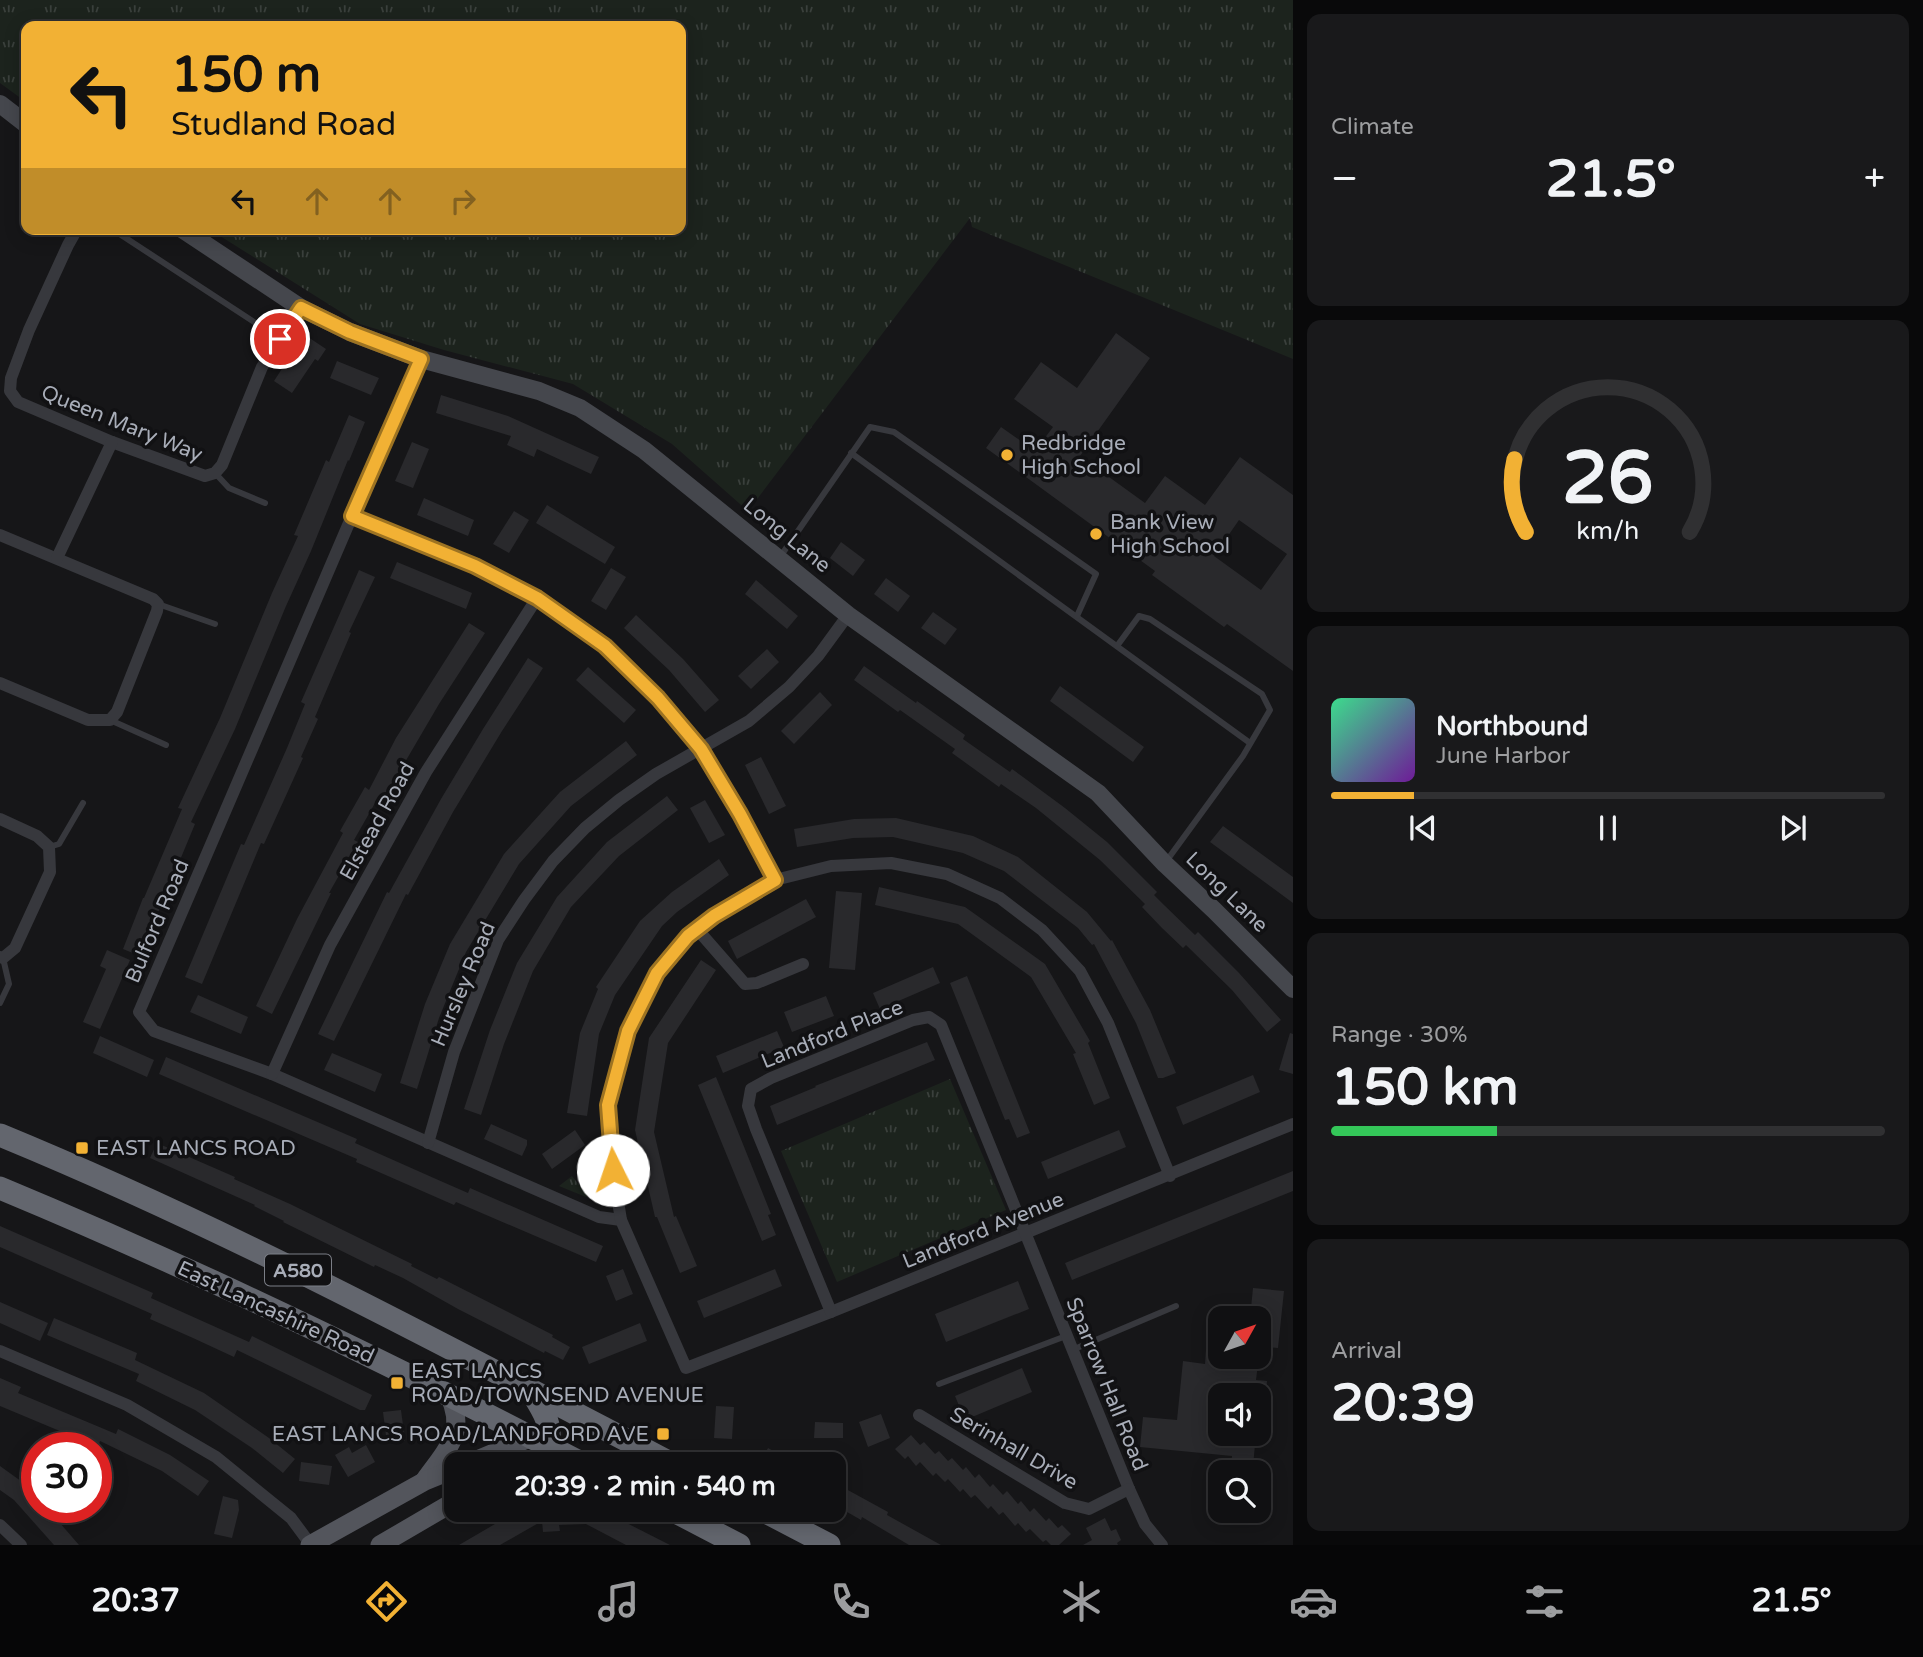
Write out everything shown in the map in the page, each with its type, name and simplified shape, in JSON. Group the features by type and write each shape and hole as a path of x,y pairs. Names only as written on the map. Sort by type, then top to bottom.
{"highway":[{"name":"East Lancashire Road","path":"0,1135 74,1165 293,1268 649,1452"},
{"name":"East Lancashire Road","path":"0,1188 251,1297 449,1395 544,1437 566,1452"},
{"path":"531,1391 543,1409 544,1437 588,1420"},
{"path":"695,1522 739,1545"},
{"path":"785,1522 829,1545"}],"main road":[{"path":"425,1481 454,1437 457,1425 456,1409 449,1395"},
{"path":"502,1452 544,1437"},
{"path":"539,1452 544,1437"},
{"path":"311,1545 425,1481 444,1473"},
{"path":"380,1545 444,1508"}],"street":[{"path":"0,104 21,120"},
{"name":"Queen Mary Way","path":"74,235 29,330 5,390 18,402 112,442 205,477 215,473 222,465 262,367 301,308"},
{"name":"Long Lane","path":"190,235 301,308 350,332 421,359 539,391 580,408 644,450 848,615 1098,793 1165,864 1293,989"},
{"name":"Bulford Road","path":"421,359 139,1012 154,1031 272,1074 599,1217 621,1220"},
{"path":"57,558 112,442"},
{"path":"352,516 475,566 537,598 605,646 658,698 701,749 775,880"},
{"path":"0,535 153,599 158,604 158,611 117,712 110,720 88,720 2,688"},
{"name":"Elstead Road","path":"272,1074 330,945 419,783 537,598"},
{"name":"Hursley Road","path":"428,1143 454,1052 498,940 554,861 585,828 619,800 656,774 749,721 789,687 818,656 848,615"},
{"path":"0,820 37,836 49,847 50,872 15,948 2,957"},
{"path":"621,1220 613,1170 608,1105 628,1031 657,973 688,936 714,916 775,880 831,866 891,863 947,874 1000,898 1042,930 1080,971 1108,1023 1170,1175"},
{"path":"697,929 745,984 757,983 803,964"},
{"name":"Landford Place","path":"831,1312 756,1129 748,1105 751,1089 771,1078 913,1020 929,1017 941,1025 1025,1233"},
{"name":"Landford Avenue","path":"621,1220 687,1368 1293,1124"},
{"name":"Sparrow Hall Road","path":"1025,1233 1129,1489 1145,1524 1161,1545"},
{"path":"0,1351 127,1405 216,1457 291,1518 311,1545"},
{"name":"Serinhall Drive","path":"919,1415 1065,1503 1089,1509 1129,1489"},
{"path":"0,1525 21,1545"}],"lane":[{"path":"121,235 280,339"},
{"path":"779,558 870,427 894,432 1096,574 1077,616"},
{"path":"851,453 1250,743"},
{"path":"215,473 229,488 265,503"},
{"path":"158,604 215,624"},
{"path":"1118,646 1139,616 1150,619 1262,694 1270,710 1243,756 1165,864"},
{"path":"110,720 166,746"},
{"path":"49,847 59,844 83,803"},
{"path":"0,1003 9,984 2,957"},
{"path":"1072,1350 1176,1306"},
{"path":"939,1384 1066,1336"}],"green space":[{"path":"0,0 1293,0 1293,359 972,227 970,218 748,511 672,444 573,384 444,350 360,324 219,235 686,235 686,21 21,21 21,98 0,83"},
{"path":"950,1079 1006,1210 837,1282 781,1151"},
{"path":"600,1156 608,1194 604,1201 597,1201 578,1172"},
{"path":"572,1176 588,1196 559,1186"}],"building":[{"path":"1116,333 1150,358 1080,456 1145,503 1165,476 1205,505 1240,457 1293,495 1293,671 1227,624 1224,627 1152,575 1155,571 986,448 1001,427 1035,451 1053,427 1014,399 1041,362 1077,388","holes":["1239,520 1287,554 1261,590 1214,556"]},
{"path":"308,337 326,349 318,361 315,359 292,393 274,381 289,358 293,361"},
{"path":"337,361 379,378 371,395 330,378"},
{"path":"441,395 508,416 599,457 591,474 537,449 534,457 507,445 511,436 436,413"},
{"path":"349,415 365,422 235,729 191,822 195,824 140,956 123,949 182,809 178,808 298,536 294,535 326,460 329,462"},
{"path":"412,442 429,449 413,488 395,481"},
{"path":"424,498 474,520 468,536 417,515"},
{"path":"547,505 615,547 605,564 536,523"},
{"path":"514,511 529,520 509,553 493,544"},
{"path":"841,542 865,560 853,576 830,558"},
{"path":"397,562 472,593 466,609 390,578"},
{"path":"611,568 626,577 606,610 591,601"},
{"path":"359,570 375,577 349,632 351,633 315,717 318,719 301,757 303,758 264,844 261,843 202,984 185,977 241,844 244,845 287,748 305,704 301,702"},
{"path":"886,578 910,596 898,612 874,594"},
{"path":"756,580 798,616 787,629 745,594"},
{"path":"933,612 957,629 945,645 921,628"},
{"path":"636,615 683,659 719,700 705,712 669,670 624,628"},
{"path":"469,623 485,633 439,704 384,798 379,796 354,840 358,842 329,893 272,1014 256,1006 297,919 343,833 340,831 365,787 369,790 396,738"},
{"path":"767,649 779,662 751,689 738,676"},
{"path":"528,658 543,668 502,731 453,812 408,895 406,894 334,1041 318,1034 387,892 389,893 441,799"},
{"path":"864,666 965,735 963,739 1010,772 1012,769 1107,842 1157,892 1154,895 1195,935 1198,932 1281,1020 1267,1032 1232,990 1186,945 1183,948 1162,928 1142,907 1145,904 1100,860 1036,808 1001,784 999,787 952,753 955,749 854,680"},
{"path":"588,667 636,710 624,723 576,680"},
{"path":"1060,686 1144,747 1133,762 1050,701"},
{"path":"820,692 832,705 794,744 781,731"},
{"path":"626,741 637,755 571,806 519,864 466,952 439,1018 417,1089 400,1083 425,1004 450,944 504,854 560,792"},
{"path":"761,757 786,806 769,814 745,765"},
{"path":"667,796 678,810 619,856 571,907 533,971 504,1044 481,1115 464,1109 490,1030 517,963 557,897 607,842"},
{"path":"705,800 725,835 709,843 690,808"},
{"path":"896,818 973,836 1018,857 1087,912 1112,940 1150,1010 1176,1073 1158,1078 1136,1023 1094,944 1092,945 1078,928 1004,871 963,853 893,837 853,838 797,847 794,829 854,819"},
{"path":"1223,826 1293,877 1293,903 1210,842"},
{"path":"719,859 729,875 662,926 615,995 599,1034 587,1116 567,1113 580,1033 598,989 596,987 640,921 672,892"},
{"path":"879,887 965,907 1045,964 1090,1041 1088,1043 1110,1098 1094,1105 1073,1054 1076,1053 1031,977 958,924 875,905"},
{"path":"836,891 862,893 855,970 829,968"},
{"path":"806,899 816,917 737,959 728,941"},
{"path":"107,950 130,960 100,1029 83,1022 106,969 100,966"},
{"path":"701,960 716,970 668,1043 654,1132 674,1217 676,1216 697,1266 680,1273 655,1217 635,1130 649,1038"},
{"path":"933,967 940,983 880,1009 873,993"},
{"path":"967,976 1030,1133 1017,1138 1009,1119 1005,1120 950,983"},
{"path":"198,995 248,1017 241,1034 190,1012"},
{"path":"826,996 834,1016 792,1032 784,1012"},
{"path":"777,1031 784,1047 723,1073 716,1056"},
{"path":"1290,1033 1293,1034 1293,1074 1279,1070"},
{"path":"100,1036 154,1060 147,1077 93,1053"},
{"path":"927,1042 935,1060 777,1125 770,1106"},
{"path":"332,1053 382,1074 375,1092 324,1070"},
{"path":"166,1057 357,1139 355,1143 468,1193 470,1188 603,1246 596,1262 456,1202 454,1205 356,1162 357,1159 159,1074"},
{"path":"1253,1075 1260,1092 1183,1125 1176,1107"},
{"path":"716,1077 771,1214 768,1215 776,1235 762,1241 698,1085"},
{"path":"491,1124 527,1140 522,1156 484,1139"},
{"path":"575,1130 585,1145 552,1169 542,1154"},
{"path":"1119,1130 1126,1147 1048,1179 1041,1162"},
{"path":"157,1143 235,1177 234,1179 412,1264 411,1266 437,1279 439,1277 553,1335 552,1337 570,1347 563,1360 545,1351 544,1353 403,1278 375,1265 374,1267 283,1222 255,1205 150,1158"},
{"path":"1293,1171 1293,1191 1072,1280 1065,1263"},
{"path":"0,1226 153,1293 151,1298 249,1342 252,1336 372,1395 365,1410 360,1410 237,1350 234,1357 150,1319 152,1314 0,1247"},
{"path":"623,1269 633,1294 616,1301 606,1276"},
{"path":"775,1269 782,1286 704,1318 697,1301"},
{"path":"1018,1281 1029,1309 946,1342 935,1314"},
{"path":"1253,1288 1284,1291 1278,1348 1271,1347 1271,1306 1251,1306"},
{"path":"0,1302 48,1323 40,1341 0,1323"},
{"path":"54,1318 137,1353 135,1360 204,1393 295,1459 283,1473 252,1448 195,1410 136,1381 139,1374 47,1335"},
{"path":"640,1323 647,1341 589,1364 582,1347"},
{"path":"1208,1350 1208,1369 1257,1369 1256,1380 1267,1381 1208,1383 1208,1446 1255,1446 1254,1460 1232,1460 1232,1456 1140,1447 1143,1417 1177,1420 1183,1361 1205,1364"},
{"path":"1022,1368 1032,1392 965,1420 955,1396"},
{"path":"0,1378 21,1387 18,1393 111,1432 62,1432 0,1406"},
{"path":"716,1406 734,1407 732,1439 714,1438"},
{"path":"401,1410 405,1441 387,1443 383,1412"},
{"path":"881,1414 890,1438 868,1447 859,1422"},
{"path":"815,1422 843,1423 843,1438 814,1438"},
{"path":"118,1429 170,1455 209,1481 198,1496 162,1471 112,1447 112,1432 116,1434"},
{"path":"911,1435 920,1445 924,1442 935,1454 939,1451 948,1461 952,1458 963,1470 966,1467 975,1478 979,1474 990,1487 993,1484 1003,1495 1007,1491 1018,1504 1021,1501 1030,1512 1034,1508 1046,1521 1049,1518 1058,1528 1062,1525 1071,1534 1059,1545 1051,1545 1046,1540 1043,1542 1030,1529 1026,1532 1018,1523 1015,1526 1003,1512 999,1515 991,1506 988,1509 975,1495 971,1498 963,1489 960,1492 948,1479 945,1482 936,1473 933,1476 920,1462 916,1466 908,1456 905,1459 895,1449"},
{"path":"366,1445 375,1462 348,1477 335,1455 349,1447 352,1453"},
{"path":"301,1462 332,1466 329,1485 299,1481"},
{"path":"0,1466 21,1481 21,1508 14,1500 0,1490"},
{"path":"846,1489 941,1545 909,1545 862,1517 861,1520 846,1511"},
{"path":"223,1496 238,1500 239,1510 232,1538 214,1534"},
{"path":"1105,1518 1111,1531 1116,1529 1121,1540 1118,1545 1083,1545 1092,1540 1086,1528"},
{"path":"498,1522 540,1522 500,1545 459,1545"},
{"path":"542,1522 625,1522 670,1545 626,1545 586,1524 559,1525 560,1531 543,1532"},
{"path":"34,1523 60,1523 79,1545 54,1545"}],"place":[{"name":"Redbridge High School","path":"1007,455"},
{"name":"Bank View High School","path":"1096,534"},
{"name":"EAST LANCS ROAD","path":"82,1148"},
{"name":"EAST LANCS ROAD/TOWNSEND AVENUE","path":"397,1383"},
{"name":"EAST LANCS ROAD/LANDFORD AVE","path":"663,1434"}],"route":[{"path":"280,339 301,308 350,332 421,359 352,516 475,566 537,598 605,646 658,698 701,749 775,880 714,916 688,936 657,973 628,1031 608,1105 613,1170"}]}
